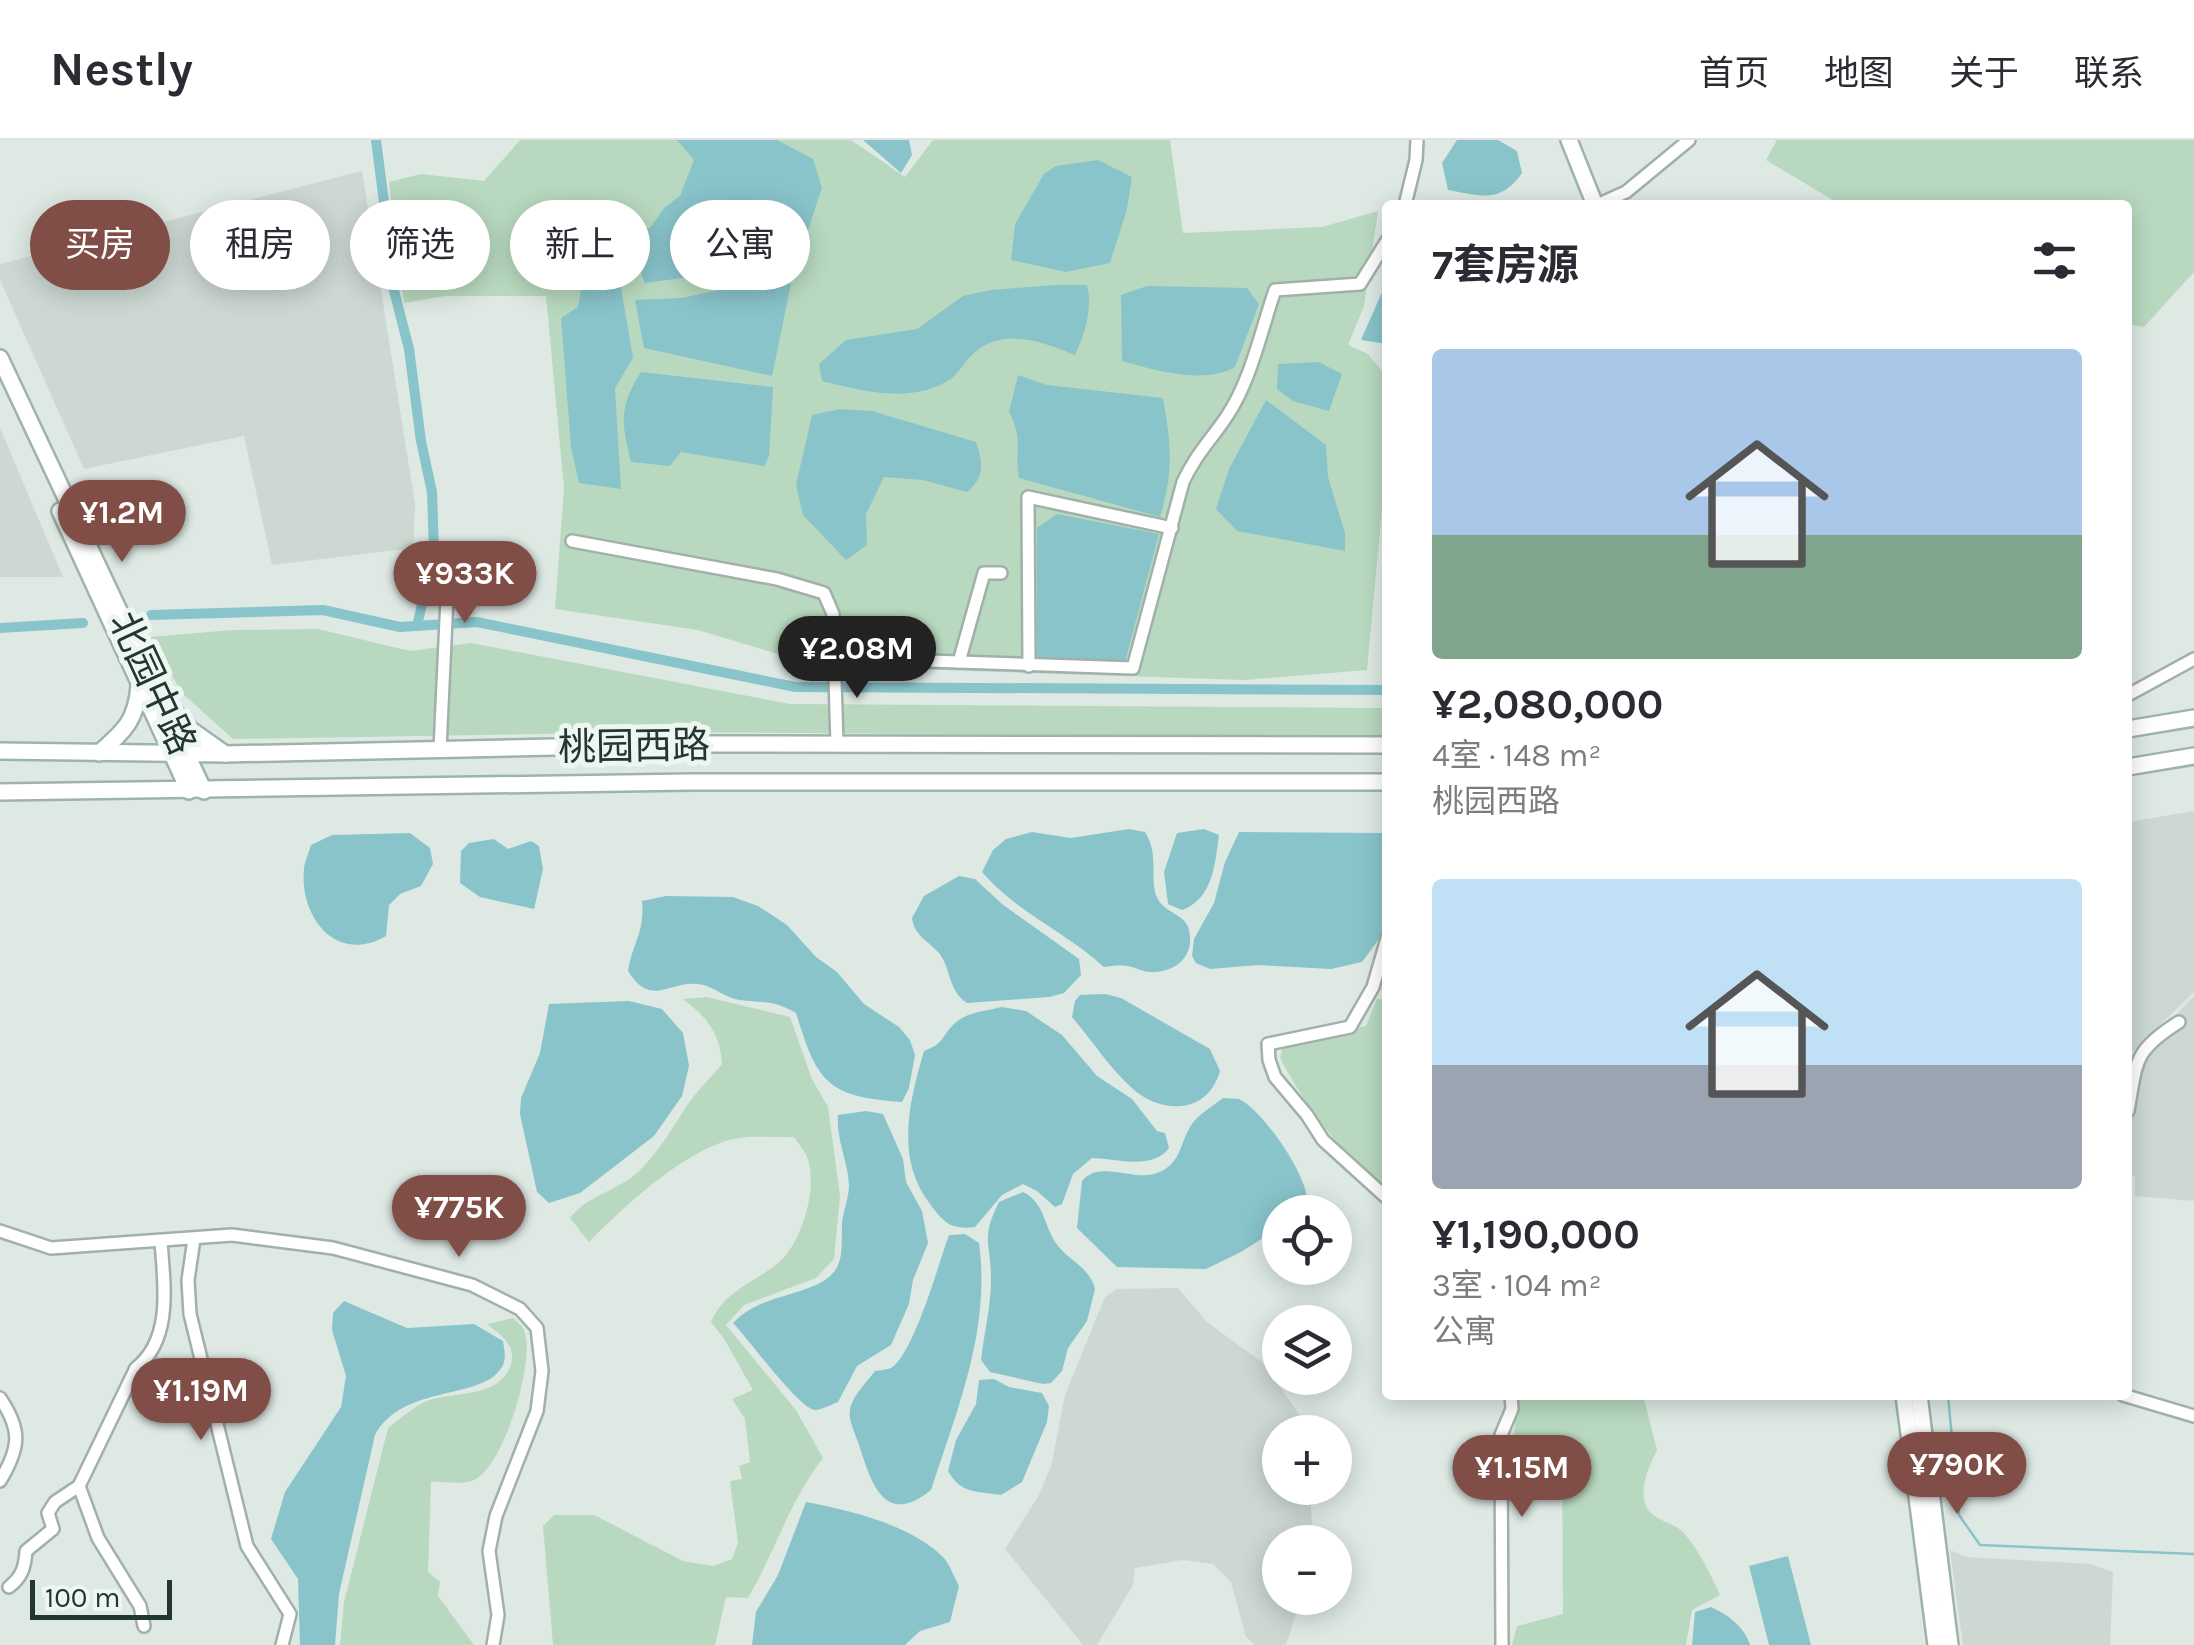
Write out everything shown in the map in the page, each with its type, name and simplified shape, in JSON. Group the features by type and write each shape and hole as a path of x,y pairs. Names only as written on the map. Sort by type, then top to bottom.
{"main road":[{"path":"1569,140 1594,200"},
{"name":"北园中路","path":"0,358 159,696 179,753"},
{"name":"北园中路","path":"0,380 139,682 197,791"},
{"path":"100,753 124,731 136,712 139,682"},
{"path":"159,696 190,730 225,754"},
{"path":"2132,728 2194,718"},
{"name":"桃园西路","path":"0,752 225,754 837,744 1382,745"},
{"path":"2132,766 2194,756"},
{"name":"桃园西路","path":"0,792 690,782 1382,782"},
{"path":"1905,1400 1936,1645"},
{"path":"1920,1400 1950,1645"}],"street":[{"path":"1406,200 1418,140"},
{"path":"1608,200 1626,192 1689,140"},
{"path":"835,658 1133,668 1183,482 1196,454 1228,415 1276,290 1360,284 1382,249"},
{"path":"1028,666 1028,496 1172,528"},
{"path":"572,541 778,579 824,593 833,614 837,744"},
{"path":"960,662 984,573 1001,573"},
{"path":"440,749 447,598"},
{"path":"2132,693 2194,659"},
{"path":"1382,955 1373,986 1350,1027 1268,1044 1275,1078 1323,1140 1382,1193"},
{"path":"2132,1087 2136,1063 2151,1040 2179,1022"},
{"path":"0,1231 51,1248 232,1236 332,1248 472,1285 520,1309 537,1328 542,1371 537,1411 496,1516 489,1551 498,1616 492,1645"},
{"path":"194,1239 188,1280 190,1314 247,1546 290,1614 282,1645"},
{"path":"9,1587 25,1566 26,1551 53,1530 48,1514 55,1502 79,1486 136,1368 148,1359 164,1318 162,1242"},
{"path":"2132,1397 2194,1416"},
{"path":"0,1398 16,1420 16,1442 12,1462 0,1481"},
{"path":"1502,1645 1501,1436 1512,1409 1511,1400"},
{"path":"79,1486 98,1538 140,1606 144,1626"}],"shaded area":[{"path":"362,171 367,200 350,200 350,290 381,290 415,504 413,548 272,565 244,436 84,469 0,280 0,264 30,256 30,290 170,290 170,220 190,215 190,290 330,290 330,200 249,200"},
{"path":"0,428 63,577 0,577"},
{"path":"2194,811 2194,992 2132,1052 2132,821"},
{"path":"2194,996 2194,1201 2135,1196 2132,1060"},
{"path":"1178,1288 1207,1322 1262,1362 1262,1395 1286,1395 1300,1415 1262,1415 1262,1505 1311,1505 1312,1525 1262,1525 1262,1615 1296,1615 1286,1645 1255,1645 1246,1637 1231,1582 1213,1564 1182,1560 1135,1568 1133,1585 1097,1645 1083,1645 1005,1549 1039,1495 1052,1463 1065,1395 1105,1297 1117,1289"},
{"path":"1950,1550 1967,1557 2090,1564 2113,1572 2110,1645 1963,1645"}],"green space":[{"path":"520,140 851,140 905,177 933,140 1170,140 1183,233 1322,227 1378,211 1364,306 1348,345 1368,354 1382,371 1382,509 1367,670 1245,680 818,666 698,630 555,609 564,488 546,296 445,296 404,303 402,290 490,290 490,200 391,200 389,182 421,174 484,181"},
{"path":"1777,140 2194,140 2194,272 2144,327 2132,325 2132,200 1833,200 1766,160"},
{"path":"318,629 410,651 471,643 790,704 1382,708 1382,737 654,732 233,739 182,693 150,637 232,630"},
{"path":"707,997 790,1017 812,1079 828,1107 840,1196 834,1259 816,1278 744,1305 726,1325 796,1410 823,1458 801,1491 748,1598 726,1597 715,1645 553,1645 543,1526 554,1515 594,1515 683,1561 713,1566 732,1559 738,1543 730,1481 742,1479 739,1466 750,1462 745,1419 732,1399 753,1390 711,1322 726,1300 778,1263 793,1246 810,1194 806,1154 794,1137 747,1137 721,1143 659,1179 589,1242 570,1218 585,1204 640,1170 722,1064 711,1027 683,999"},
{"path":"1377,999 1382,1000 1382,1184 1326,1129 1280,1058 1283,1046 1366,1026"},
{"path":"513,1318 524,1330 526,1364 515,1409 497,1453 476,1479 431,1482 428,1572 440,1582 438,1596 474,1645 340,1645 344,1602 388,1428 427,1401 485,1389 504,1377 512,1353 503,1337 487,1324"},
{"path":"1517,1400 1644,1400 1657,1450 1645,1480 1645,1504 1652,1514 1689,1539 1720,1595 1692,1610 1686,1645 1512,1645 1517,1626 1563,1614 1562,1445 1514,1435"}],"water":[{"path":"677,140 777,140 813,159 822,188 810,224 810,200 675,200 680,196 694,160"},
{"path":"863,140 909,140 912,155 901,173"},
{"path":"1457,140 1498,140 1517,151 1522,173 1498,194 1448,190 1442,163"},
{"path":"1098,160 1132,177 1127,209 1110,263 1066,272 1011,260 1015,224 1044,174 1056,166"},
{"path":"670,204 670,280 650,282 650,228"},
{"path":"1087,285 1087,321 1075,355 1036,342 1010,339 985,345 952,378 921,391 888,393 822,381 819,364 846,340 917,329 963,296"},
{"path":"1147,286 1247,288 1259,304 1235,367 1194,375 1122,361 1121,295"},
{"path":"581,290 621,290 633,358 615,388 621,489 579,483 571,447 561,318 578,307"},
{"path":"720,290 790,290 772,376 644,348 635,300 681,298"},
{"path":"1382,292 1382,343 1361,340"},
{"path":"1319,362 1342,374 1329,411 1293,401 1277,389 1278,364"},
{"path":"641,372 773,387 769,456 764,466 681,452 670,466 631,462 624,415"},
{"path":"1018,375 1047,385 1163,398 1170,458 1160,517 1019,478 1017,438 1009,412"},
{"path":"1266,400 1326,445 1328,477 1345,533 1345,551 1237,531 1216,509 1229,469"},
{"path":"840,409 872,411 976,442 980,475 967,492 923,480 884,477 866,514 867,545 846,560 803,515 796,485 812,415"},
{"path":"1057,514 1159,534 1125,662 1037,660 1037,528"},
{"path":"1129,829 1145,832 1150,841 1159,901 1188,927 1187,953 1169,969 1150,972 1127,966 1104,967 1010,899 982,872 993,850 1006,839 1032,832 1071,838"},
{"path":"1204,829 1219,835 1214,869 1200,898 1182,910 1168,904 1164,872 1177,833"},
{"path":"1239,832 1382,833 1382,935 1362,962 1331,969 1258,965 1210,969 1196,963 1192,956 1194,939 1214,903 1225,862"},
{"path":"410,833 430,848 433,864 421,886 400,894 389,905 386,936 351,944 324,931 315,919 304,886 304,868 311,845 332,835"},
{"path":"494,839 508,849 531,841 539,846 543,869 534,909 480,897 460,883 461,851 469,843"},
{"path":"959,876 975,879 1002,904 1079,959 1081,975 1064,993 967,1003 961,998 942,958 918,933 912,918 924,896"},
{"path":"666,896 733,897 758,906 787,925 816,957 837,972 864,1004 899,1027 910,1040 915,1055 909,1088 902,1102 857,1096 829,1082 811,1055 796,1013 786,1008 735,999 703,985 652,991 636,982 628,971 640,929 642,901"},
{"path":"1080,995 1121,998 1210,1049 1220,1071 1206,1096 1183,1106 1171,1106 1145,1097 1125,1081 1072,1017"},
{"path":"629,1001 662,1009 683,1033 689,1066 682,1096 654,1136 580,1193 549,1203 537,1192 520,1114 521,1098 540,1053 549,1004"},
{"path":"1002,1007 1026,1011 1062,1035 1097,1076 1132,1099 1157,1131 1165,1133 1169,1148 1144,1161 1092,1158 1073,1174 1062,1204 1055,1207 1023,1184 1002,1195 975,1227 960,1227 944,1220 919,1187 909,1149 910,1110 924,1051 939,1043 964,1017"},
{"path":"1223,1098 1239,1099 1249,1106 1285,1148 1306,1195 1262,1195 1262,1239 1206,1269 1117,1267 1077,1228 1082,1181 1098,1172 1148,1175 1165,1169 1176,1159 1188,1131 1202,1113"},
{"path":"866,1111 883,1114 903,1159 906,1182 922,1211 928,1243 891,1345 857,1366 838,1402 815,1410 786,1386 733,1323 763,1303 818,1284 838,1266 849,1185 838,1115"},
{"path":"1023,1192 1036,1202 1053,1239 1084,1270 1095,1289 1087,1321 1068,1348 1062,1371 1051,1383 990,1372 981,1360 991,1289 990,1225 999,1202"},
{"path":"965,1234 979,1243 981,1275 976,1338 961,1399 931,1490 915,1500 891,1503 870,1475 851,1424 851,1405 875,1371 891,1368 900,1359 917,1327 949,1235"},
{"path":"344,1301 407,1328 474,1324 503,1341 504,1361 488,1380 402,1408 375,1435 339,1594 335,1645 300,1645 298,1579 271,1539 285,1492 341,1407 346,1376 332,1330 333,1313"},
{"path":"994,1379 1009,1387 1042,1393 1049,1406 1047,1422 1022,1482 1001,1495 964,1488 948,1471 956,1440 976,1404 979,1380"},
{"path":"806,1502 879,1521 930,1546 946,1561 959,1586 950,1622 920,1631 905,1645 752,1645 756,1612 778,1575"},
{"path":"1788,1556 1811,1645 1769,1645 1749,1566"},
{"path":"1711,1607 1735,1622 1750,1645 1692,1645 1695,1612"}],"waterway":[{"path":"376,140 384,200"},
{"path":"394,290 409,349 432,492 434,552 417,626"},
{"path":"151,615 323,610 400,627 477,622 795,687 1382,690"},
{"path":"0,628 83,623"},
{"path":"1948,1400 1959,1515 1980,1545 2194,1554"}]}
